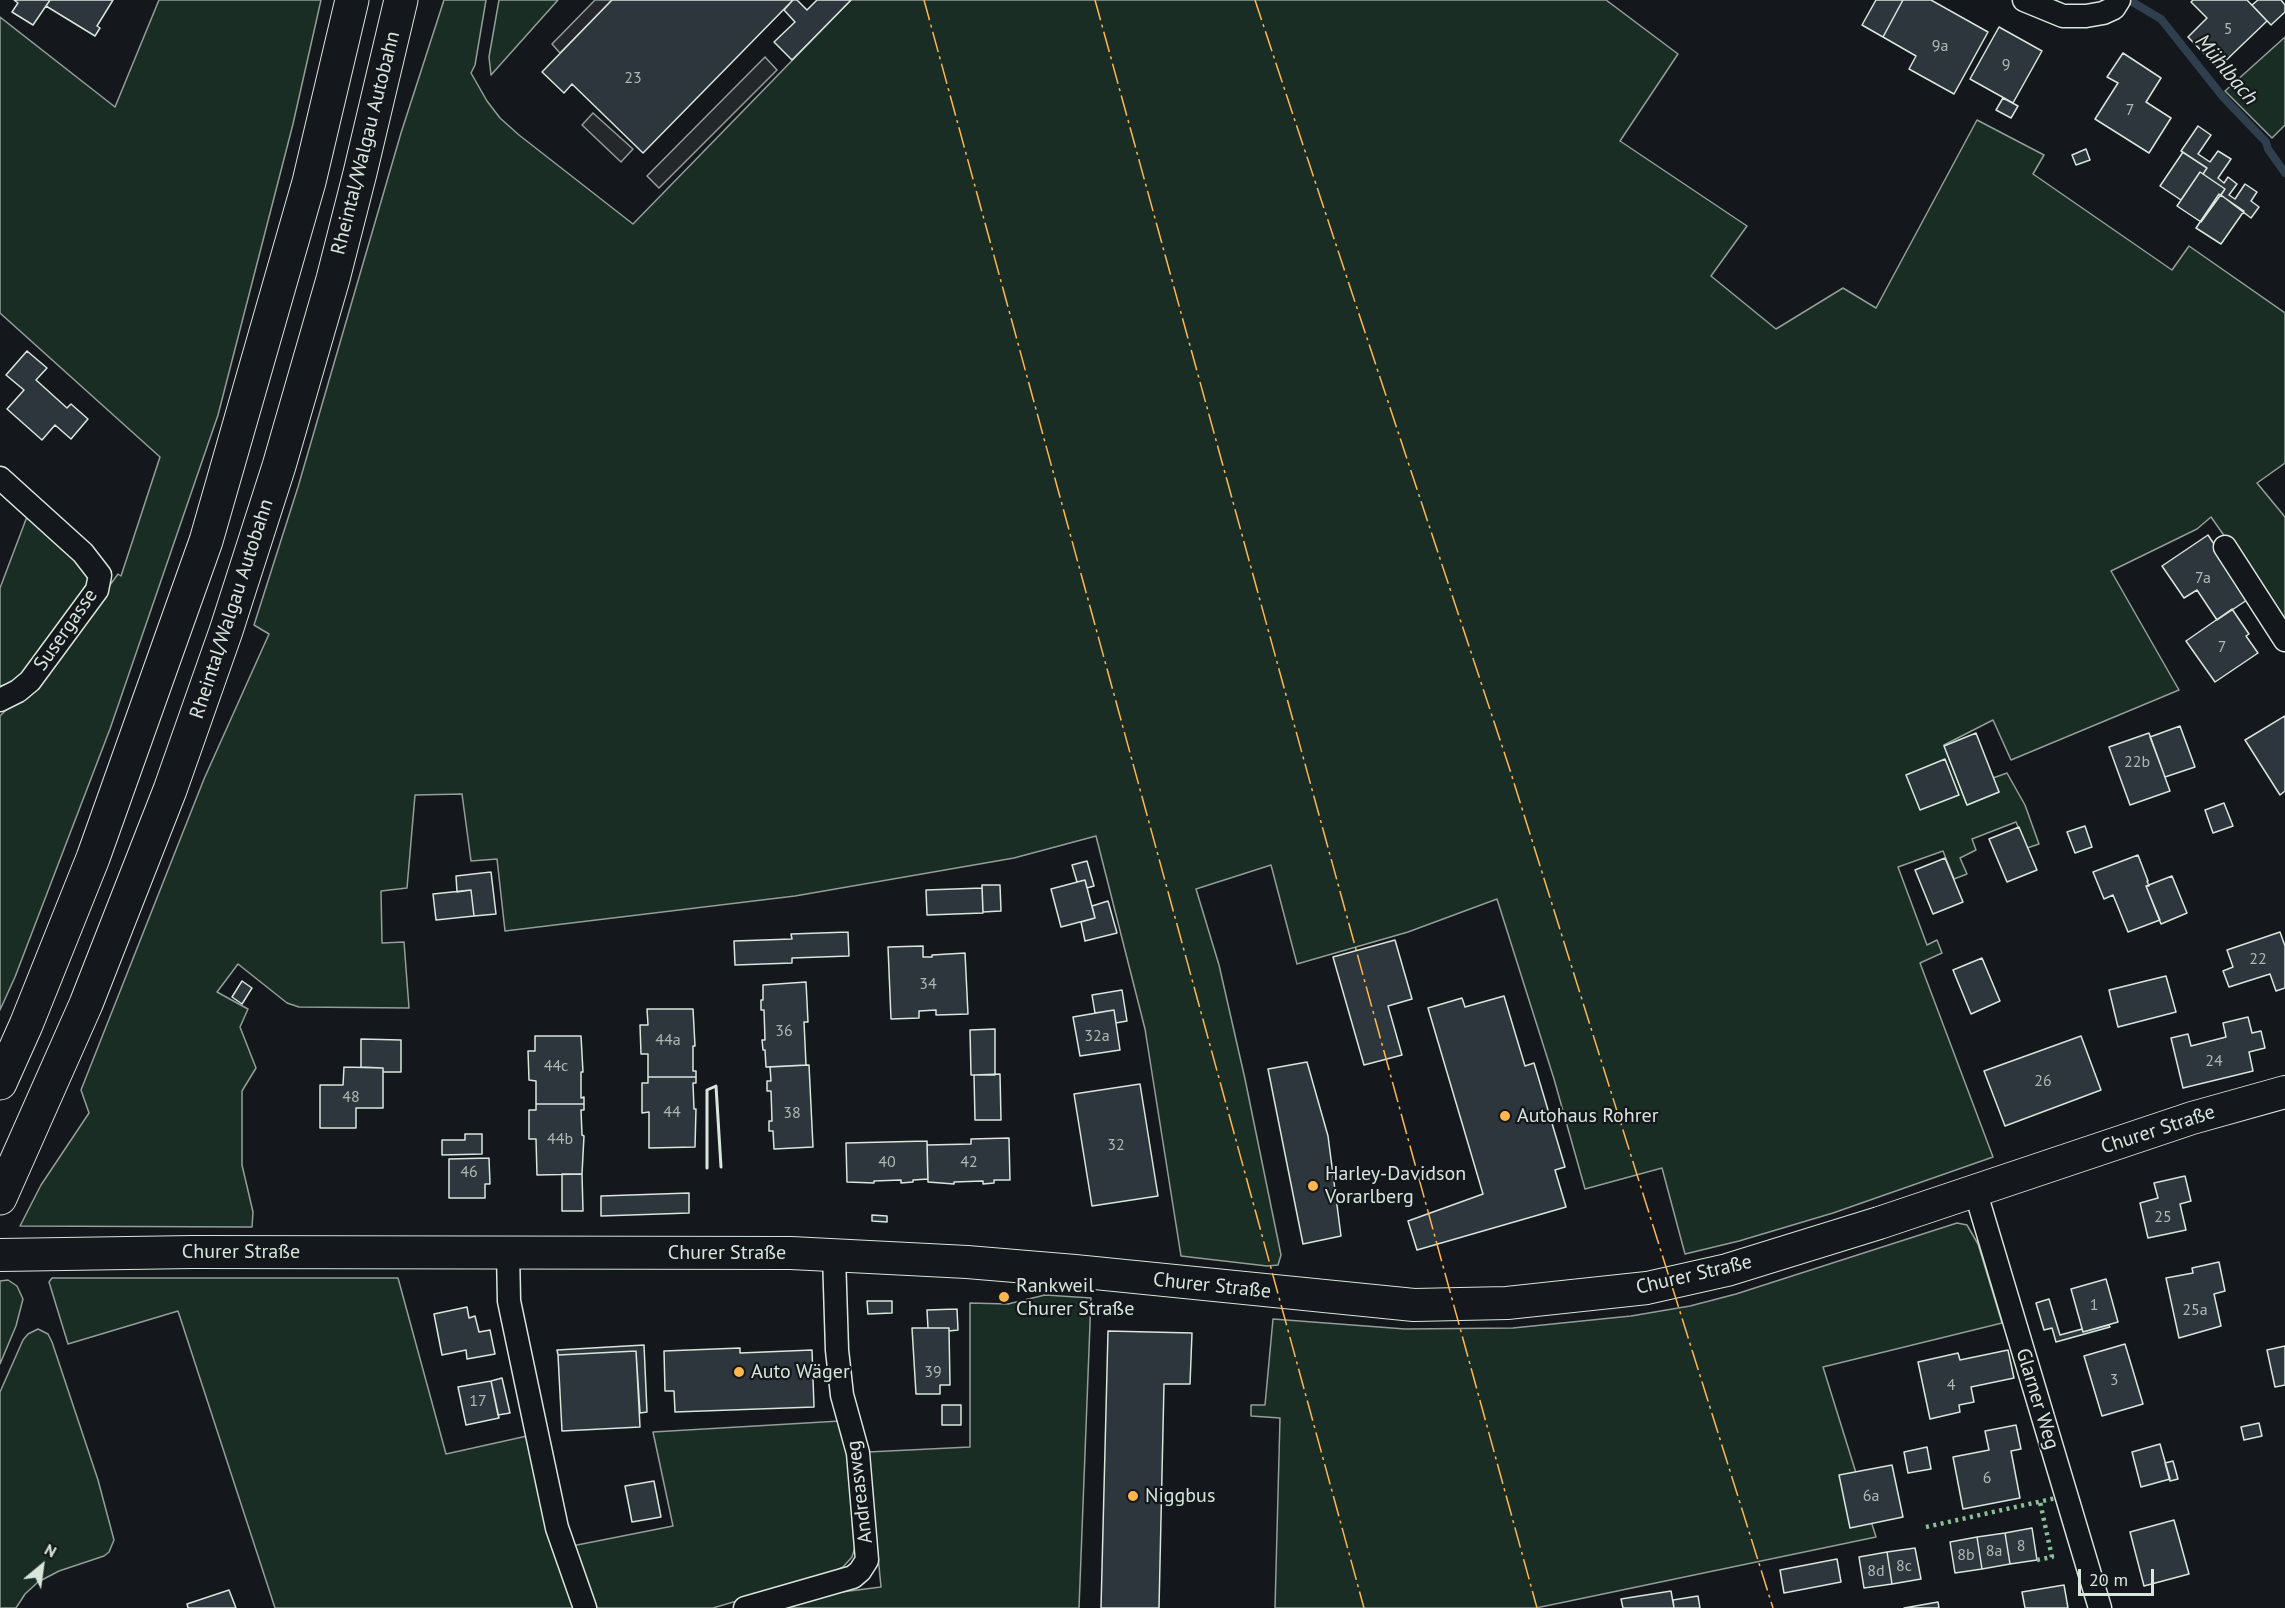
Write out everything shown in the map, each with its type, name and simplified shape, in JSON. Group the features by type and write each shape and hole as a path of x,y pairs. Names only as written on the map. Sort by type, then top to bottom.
{"highway":[{"path":"0,1083 93,858 206,542 309,182 352,0"},
{"name":"Rheintal/Walgau Autobahn","path":"0,1198 86,1005 170,790 226,631 279,466 333,279 380,92 400,0"}],"main road":[{"name":"Churer Straße","path":"0,1255 192,1252 508,1252 834,1255 967,1262 1075,1271 1414,1305 1507,1303 1647,1288 1727,1270 1868,1226 2192,1118 2285,1092"}],"street":[{"path":"2024,0 2063,16 2103,13 2114,8 2118,0"},
{"name":"Susergasse","path":"0,478 83,553 100,574 96,590 30,681 18,691 0,700"},
{"path":"2225,547 2285,640"},
{"name":"Glarner Weg","path":"1975,1190 2100,1608"},
{"path":"508,1252 508,1301 558,1528 585,1608"},
{"name":"Andreasweg","path":"745,1608 853,1578 867,1560 858,1452 842,1395 837,1350 834,1255"}],"green space":[{"path":"159,0 321,0 293,124 218,415 110,729 15,977 0,1010 0,716 11,705 29,696 118,574 121,576 160,457 0,313 0,17 115,107"},
{"path":"444,0 486,0 475,65 471,73 500,118 633,224 851,0 1606,0 1678,54 1620,141 1747,226 1711,276 1776,329 1843,288 1876,308 1977,120 2044,155 2033,174 2172,270 2189,246 2285,313 2285,463 2257,483 2285,517 2285,628 2211,517 2197,529 2111,571 2179,690 2011,760 1993,720 1944,745 1967,805 1999,792 1993,778 2007,773 2025,805 2039,844 2027,848 2016,822 1972,839 1976,850 1960,858 1967,874 1954,879 1943,851 1898,867 1927,945 1937,940 1942,953 1920,963 1993,1157 1833,1213 1739,1241 1685,1254 1662,1168 1585,1189 1554,1079 1497,899 1408,932 1297,964 1271,865 1196,889 1219,965 1281,1255 1278,1265 1267,1266 1181,1256 1145,1029 1096,836 1014,858 795,896 505,931 497,859 471,861 462,794 415,795 407,888 381,891 382,943 404,942 409,1008 299,1007 287,1003 238,964 217,992 248,1009 240,1027 256,1068 242,1091 242,1165 253,1212 252,1227 20,1226 41,1185 89,1113 81,1090 204,779 269,634 254,625 298,487 401,133"},
{"path":"499,0 558,0 491,75 489,57"},
{"path":"2285,37 2285,125 2272,138 2225,91"},
{"path":"28,514 79,559 89,576 89,585 28,671 9,684 0,686 0,588"},
{"path":"1957,1223 1967,1225 1978,1244 2002,1323 1823,1367 1876,1537 1536,1608 1275,1608 1280,1418 1251,1416 1251,1405 1265,1405 1273,1319 1405,1329 1513,1328 1631,1316 1690,1306 1736,1294"},
{"path":"52,1278 398,1278 446,1454 527,1436 574,1608 275,1608 178,1311 68,1344 49,1282"},
{"path":"8,1280 17,1286 23,1299 16,1326 0,1364 0,1281"},
{"path":"1045,1295 1091,1298 1079,1608 775,1608 818,1595 881,1587 868,1452 970,1447 970,1303 1008,1304"},
{"path":"38,1329 48,1334 52,1342 98,1480 114,1540 109,1552 104,1556 59,1571 38,1582 25,1594 16,1608 0,1608 0,1392 23,1340 28,1334"},
{"path":"840,1421 848,1456 856,1544 852,1557 843,1567 829,1574 713,1608 594,1608 572,1546 673,1526 653,1432"}],"shaded area":[{"path":"595,0 612,0 560,53 552,44"},
{"path":"765,57 777,70 659,188 647,176"},
{"path":"593,113 633,149 621,162 582,125"}],"building":[{"path":"14,0 50,0 33,25 12,12 18,3"},
{"path":"50,0 113,0 97,26 100,28 95,36 46,6"},
{"path":"612,0 793,0 643,153 572,84 564,93 542,72"},
{"path":"793,0 797,0 807,10 817,0 851,0 792,60 774,42 795,22 784,10"},
{"path":"1876,0 1903,0 1883,37 1862,25"},
{"path":"1903,0 1931,0 1988,32 1954,94 1909,69 1916,56 1883,37"},
{"path":"2193,0 2247,0 2267,21 2218,68 2188,37 2207,18 2191,2"},
{"path":"2258,0 2281,0 2285,5 2285,12 2271,25 2252,5"},
{"path":"1999,27 2042,51 2013,103 1970,79"},
{"path":"2123,53 2161,78 2146,102 2171,118 2149,153 2095,119 2118,83 2107,77"},
{"path":"2003,98 2018,106 2011,118 1996,110"},
{"path":"2198,126 2211,135 2198,154 2210,162 2218,151 2231,159 2218,178 2224,183 2228,177 2237,184 2229,195 2235,199 2245,184 2257,192 2251,201 2259,207 2251,218 2221,195 2225,189 2203,174 2207,168 2181,151"},
{"path":"2086,149 2090,160 2076,165 2072,155"},
{"path":"2183,152 2207,168 2203,174 2200,172 2181,200 2160,186"},
{"path":"2200,172 2225,189 2201,222 2177,206"},
{"path":"2219,194 2244,211 2221,244 2196,228"},
{"path":"27,351 47,368 36,380 67,408 71,404 88,419 71,439 55,425 42,440 7,409 24,390 6,375"},
{"path":"2208,535 2250,598 2217,620 2197,590 2184,598 2162,566"},
{"path":"2232,609 2249,634 2246,636 2258,653 2215,682 2186,641"},
{"path":"2285,716 2285,791 2280,795 2245,740"},
{"path":"2180,726 2195,767 2165,777 2150,737"},
{"path":"1976,733 1999,792 1967,805 1944,746"},
{"path":"2149,733 2170,791 2130,805 2109,747"},
{"path":"1945,759 1959,795 1920,810 1906,775"},
{"path":"2224,803 2233,826 2213,833 2205,810"},
{"path":"2085,826 2092,847 2075,853 2067,832"},
{"path":"2019,827 2037,870 2007,882 1989,839"},
{"path":"2138,855 2148,881 2149,886 2146,886 2160,920 2128,932 2113,895 2104,899 2093,872"},
{"path":"1945,858 1963,902 1933,914 1915,870"},
{"path":"1087,861 1094,886 1087,888 1085,880 1077,882 1072,865"},
{"path":"491,872 496,914 474,916 471,890 457,892 456,876"},
{"path":"2172,876 2187,913 2161,924 2146,886"},
{"path":"1085,880 1095,918 1061,927 1051,889"},
{"path":"982,885 1000,885 1001,911 983,912"},
{"path":"982,888 983,913 927,915 926,890"},
{"path":"471,890 474,916 436,920 433,894"},
{"path":"1108,901 1117,933 1085,941 1081,922 1095,918 1092,906"},
{"path":"848,932 849,956 792,958 792,963 735,965 734,941 792,939 791,934"},
{"path":"2280,932 2285,946 2285,988 2276,991 2270,974 2229,987 2223,971 2233,967 2227,950"},
{"path":"1395,940 1412,999 1388,1006 1402,1055 1364,1065 1333,957"},
{"path":"923,946 923,957 965,953 968,1014 936,1015 936,1010 919,1011 919,1018 891,1019 888,947"},
{"path":"1982,958 2000,1001 1971,1014 1953,970"},
{"path":"2166,976 2176,1012 2118,1027 2109,990"},
{"path":"242,981 252,988 242,1004 232,997"},
{"path":"806,982 808,1022 804,1022 806,1065 766,1067 762,1040 765,1040 764,1010 761,1010 763,985"},
{"path":"1122,990 1127,1021 1116,1023 1114,1010 1095,1013 1092,995"},
{"name":"Autohaus Rohrer","path":"1504,996 1525,1066 1534,1063 1565,1167 1555,1170 1566,1207 1417,1250 1408,1221 1483,1194 1428,1008 1462,998 1465,1007"},
{"path":"647,1009 693,1009 695,1046 693,1046 693,1071 696,1071 696,1077 648,1077 648,1054 641,1054 640,1025 648,1025"},
{"path":"1114,1010 1120,1050 1080,1056 1073,1017"},
{"path":"2248,1017 2252,1033 2261,1031 2265,1048 2249,1052 2253,1071 2183,1088 2171,1038 2188,1034 2191,1046 2226,1037 2223,1023"},
{"path":"995,1029 995,1075 971,1075 970,1030"},
{"path":"535,1036 581,1036 583,1072 581,1072 581,1098 584,1097 584,1104 536,1104 536,1081 529,1080 528,1051 535,1051"},
{"path":"2081,1036 2101,1090 2005,1126 1984,1071"},
{"path":"361,1039 401,1040 401,1072 383,1072 383,1068 361,1067"},
{"name":"Harley-Davidson Vorarlberg","path":"1307,1062 1328,1136 1341,1236 1303,1244 1268,1069"},
{"path":"809,1065 813,1147 774,1149 773,1131 769,1131 769,1121 772,1121 771,1091 767,1091 767,1081 771,1081 770,1067"},
{"path":"344,1067 383,1068 383,1108 356,1108 356,1128 320,1128 320,1085 343,1085"},
{"path":"1000,1074 1001,1120 975,1120 974,1075"},
{"path":"648,1077 696,1077 696,1083 693,1083 694,1109 696,1109 695,1147 649,1148 649,1112 642,1113 642,1083 648,1083"},
{"path":"1140,1084 1158,1196 1092,1206 1074,1094"},
{"path":"536,1104 584,1104 584,1110 581,1110 582,1135 584,1136 582,1174 537,1175 536,1139 529,1139 529,1110 536,1110"},
{"path":"465,1134 482,1134 482,1154 442,1155 442,1140 465,1140"},
{"path":"1009,1138 1010,1180 994,1180 994,1183 983,1184 983,1181 954,1182 954,1184 928,1182 927,1145 971,1144 971,1139"},
{"path":"927,1141 928,1179 901,1183 901,1180 874,1181 874,1183 847,1182 846,1143"},
{"path":"489,1158 490,1184 485,1184 485,1198 449,1198 449,1159"},
{"path":"562,1174 582,1174 583,1211 562,1211"},
{"path":"2185,1176 2191,1201 2180,1204 2186,1230 2148,1238 2140,1203 2158,1198 2154,1183"},
{"path":"689,1193 689,1213 601,1216 601,1196"},
{"path":"872,1215 887,1216 887,1222 872,1221"},
{"path":"2219,1262 2225,1291 2214,1294 2221,1326 2179,1338 2166,1278 2193,1273 2192,1268"},
{"path":"2106,1279 2118,1322 2083,1332 2071,1289"},
{"path":"2049,1299 2060,1335 2082,1329 2083,1332 2109,1325 2110,1327 2056,1342 2052,1328 2044,1330 2036,1303"},
{"path":"867,1301 892,1301 892,1313 868,1314"},
{"path":"467,1307 469,1318 475,1316 479,1332 490,1330 495,1354 467,1359 466,1350 442,1355 434,1314"},
{"path":"957,1309 958,1330 928,1328 927,1310"},
{"path":"912,1328 949,1328 950,1385 940,1385 940,1394 916,1394"},
{"name":"Niggbus","path":"1108,1331 1192,1333 1190,1384 1164,1384 1159,1608 1101,1608"},
{"path":"2125,1344 2143,1404 2102,1416 2084,1356"},
{"path":"644,1345 647,1412 640,1413 636,1351 558,1355 557,1350"},
{"path":"2285,1346 2285,1385 2275,1387 2267,1350"},
{"name":"Auto Wäger","path":"740,1348 740,1353 812,1350 814,1407 675,1412 674,1391 665,1391 664,1351"},
{"path":"2008,1350 2014,1378 1971,1387 1974,1402 1959,1405 1960,1412 1930,1419 1918,1362 1958,1353 1960,1360"},
{"path":"636,1351 640,1427 562,1431 558,1355"},
{"path":"502,1378 510,1413 498,1415 491,1381"},
{"path":"491,1381 499,1418 466,1425 458,1387"},
{"path":"942,1405 961,1405 961,1425 942,1425"},
{"path":"2259,1423 2262,1436 2244,1440 2241,1427"},
{"path":"2016,1425 2021,1449 2011,1451 2020,1498 1963,1509 1953,1457 1989,1450 1985,1431"},
{"path":"2160,1444 2170,1479 2141,1487 2132,1452"},
{"path":"1927,1447 1931,1469 1908,1473 1904,1452"},
{"path":"2173,1461 2178,1479 2170,1481 2165,1463"},
{"path":"1892,1465 1903,1517 1850,1528 1839,1475"},
{"path":"654,1481 661,1517 632,1522 625,1486"},
{"path":"2174,1520 2189,1574 2144,1586 2130,1532"},
{"path":"2032,1528 2037,1560 2010,1564 2005,1533"},
{"path":"2005,1533 2010,1564 1982,1569 1977,1537"},
{"path":"1977,1537 1982,1569 1955,1573 1950,1542"},
{"path":"1915,1548 1921,1579 1892,1584 1887,1552"},
{"path":"1887,1552 1892,1584 1864,1588 1859,1557"},
{"path":"1837,1559 1841,1582 1784,1593 1780,1570"},
{"path":"2064,1585 2068,1608 2025,1608 2022,1592"},
{"path":"229,1590 236,1608 188,1608 187,1604"},
{"path":"1671,1591 1674,1608 1623,1608 1621,1599"},
{"path":"1698,1596 1700,1608 1674,1608 1673,1600"},
{"path":"1938,1602 1939,1608 1904,1608"}],"waterway":[{"name":"Mühlbach","path":"2129,0 2161,19 2223,97 2266,142 2268,149 2285,173"}],"hedge":[{"path":"1926,1527 2056,1498"},
{"path":"2037,1560 2052,1557 2040,1502"}],"wall":[{"path":"707,1168 707,1090 716,1086 721,1167"}],"power":[{"path":"924,0 1364,1608"},
{"path":"1095,0 1537,1608"},
{"path":"1255,0 1509,767 1773,1608"}],"place":[{"name":"Autohaus Rohrer","path":"1505,1116"},
{"name":"Harley-Davidson Vorarlberg","path":"1313,1186"},
{"name":"Rankweil Churer Straße","path":"1004,1297"},
{"name":"Auto Wäger","path":"739,1372"},
{"name":"Niggbus","path":"1133,1496"}]}
